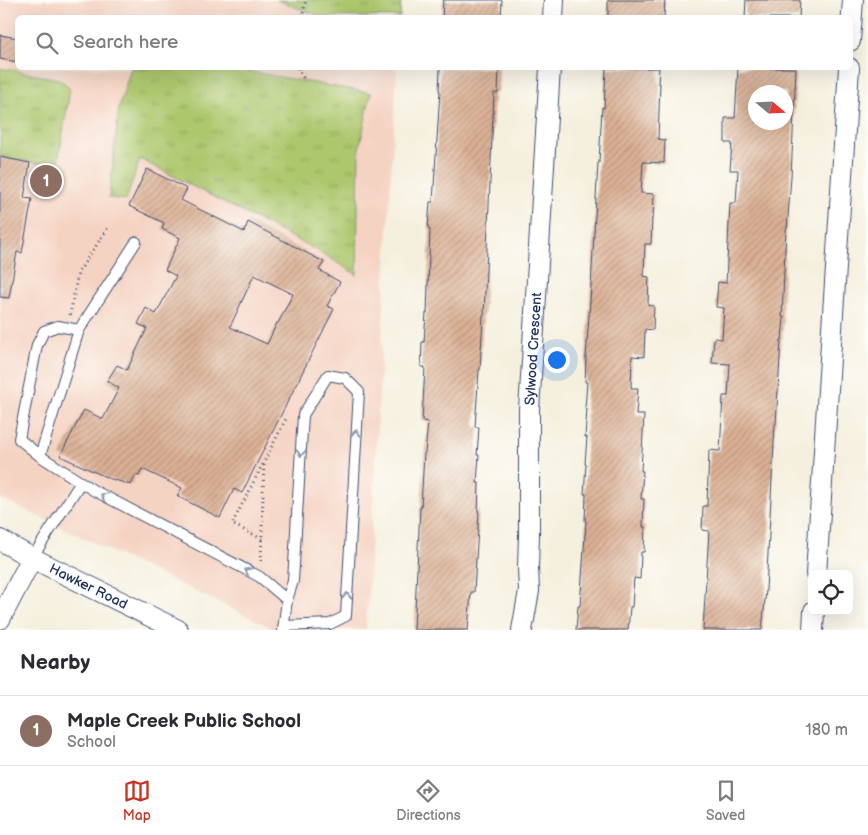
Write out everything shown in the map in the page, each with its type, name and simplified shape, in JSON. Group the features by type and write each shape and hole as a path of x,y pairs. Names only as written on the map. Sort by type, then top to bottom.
{"street":[{"path":"553,15 554,0"},
{"path":"852,15 853,0"},
{"name":"Sylwood Crescent","path":"522,630 529,591 529,410 550,70"},
{"path":"816,570 849,70"},
{"name":"Hawker Road","path":"0,540 32,558 178,630"},
{"path":"0,619 32,558"},
{"path":"813,630 814,615"}],"lane":[{"path":"40,456 79,330 136,242"},
{"path":"79,330 58,326 44,331 37,344 19,439 40,456 93,490 260,577 287,600"},
{"path":"328,375 345,378 359,392 346,616 330,624 284,628 287,600 293,581 303,415 328,375"},
{"path":"32,558 81,482"}],"path":[{"path":"303,15 306,0"},
{"path":"299,70 305,81"},
{"path":"68,328 78,273 110,226"},
{"path":"262,539 232,524 287,418"},
{"path":"260,577 264,461"}],"shaded area":[{"path":"0,0 277,0 317,15 15,15 15,70 397,70 366,630 274,629 0,498"}],"green space":[{"path":"277,0 401,0 400,15 317,15"},
{"path":"0,68 58,79 67,85 70,90 57,167 0,156"},
{"path":"130,70 240,70 371,93 359,149 357,275 322,253 140,159 126,200 109,198 119,107"}],"building":[{"path":"443,0 502,0 501,15 442,15"},
{"path":"608,0 665,0 664,15 608,15"},
{"path":"746,0 800,0 799,15 745,15"},
{"path":"0,35 15,38 15,62 0,59"},
{"path":"440,70 499,70 498,93 494,93 484,315 475,427 479,427 477,483 479,483 479,512 474,592 471,592 468,630 414,630 420,508 428,422 422,421 425,367 421,367 422,342 424,342 427,313 430,229 428,228 430,202 433,202"},
{"path":"606,70 659,70 658,139 665,140 664,163 643,162 641,193 654,194 651,244 645,244 644,276 649,277 648,305 654,306 653,330 645,329 644,357 632,356 631,388 638,388 636,415 644,415 641,499 644,499 644,552 641,552 640,579 634,578 628,630 576,630 578,606 580,606 586,521 586,494 584,494 587,437 585,437 587,409 585,409 586,358 602,107 604,108"},
{"path":"738,70 796,70 791,177 786,229 782,317 784,317 762,630 703,630 709,531 702,530 703,506 707,506 709,450 720,451 723,396 728,396 730,364 712,363 714,338 722,339 724,308 716,307 718,282 726,283 730,203 736,203 738,170 730,170 732,143 725,143 725,118 735,118"},
{"path":"0,157 30,163 24,198 32,199 22,253 17,252 9,298 0,297"},
{"path":"147,169 187,189 181,200 244,232 248,222 324,262 319,270 340,282 327,306 334,309 242,493 234,489 220,518 177,496 182,488 142,469 139,476 136,475 131,485 108,478 60,456 84,410 103,419 119,388 107,381 117,365 127,370 147,328 138,324 146,308 156,314 176,276 165,270 180,238 162,229 164,223 129,206","holes":["254,275 293,294 267,344 230,327"]}],"place":[{"name":"Maple Creek Public School","path":"46,181"}]}
